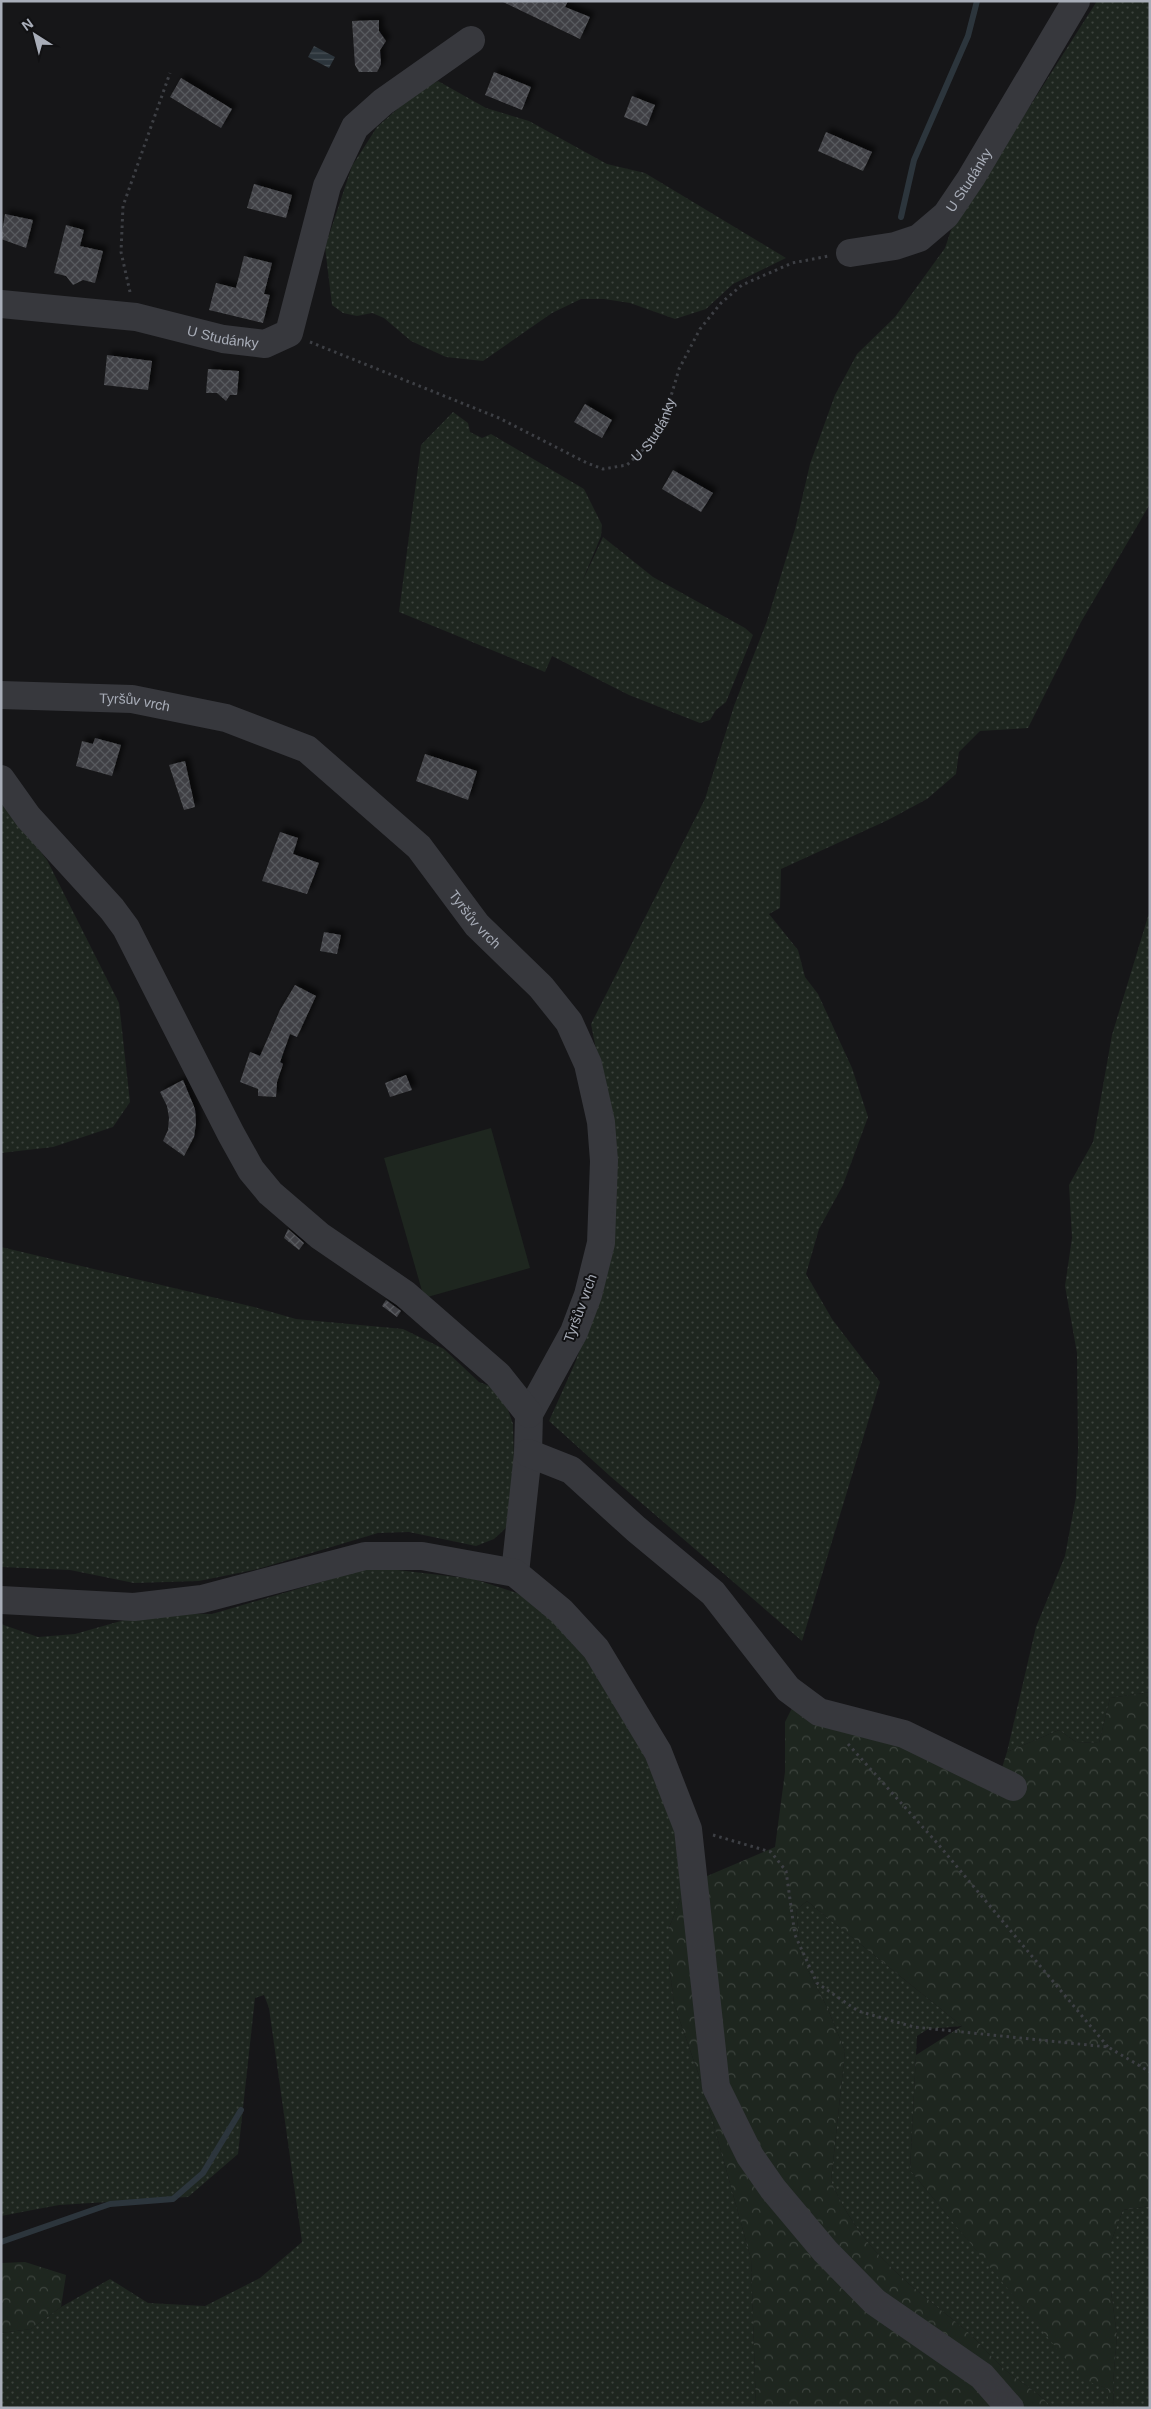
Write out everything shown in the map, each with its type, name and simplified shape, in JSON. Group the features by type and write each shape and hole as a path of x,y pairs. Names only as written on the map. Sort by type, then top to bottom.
{"street":[{"name":"U Studánky","path":"850,253 895,246 919,238 946,215 972,178 1076,1"},
{"path":"289,333 326,186 355,127 383,102 471,40"},
{"name":"U Studánky","path":"1,304 136,317 223,339 265,344 289,333"},
{"name":"Tyršův vrch","path":"1,696 132,699 226,718 306,749 419,847 477,925 554,1001 569,1022 588,1064 601,1122 604,1161 601,1243 588,1294 574,1332 529,1414 528,1453 515,1573"},
{"path":"1,779 28,817 112,909 126,928 231,1134 251,1170 270,1193 320,1236 405,1294 498,1375 529,1414"},
{"path":"528,1453 570,1470 636,1529 713,1593 788,1689 819,1712 904,1734 1013,1787"},
{"path":"1,1600 144,1606 202,1598 365,1556 422,1556 515,1573 561,1610 596,1649 658,1752 688,1829 716,2087 750,2156 773,2189 825,2251 875,2302 982,2376 1010,2408"}],"path":[{"path":"136,317 121,252 123,206 170,73"},
{"name":"U Studánky","path":"289,333 499,418 569,455 604,468 627,465 648,446 664,420 679,370 700,329 720,303 742,285 792,263 850,253"},
{"path":"845,1741 938,1844 1108,2048 1150,2072"},
{"path":"688,1829 771,1852 786,1871 796,1934 817,1983 858,2011 914,2027 1108,2048"}],"green space":[{"path":"1097,1 1150,1 1150,504 1081,622 1028,728 980,731 959,752 956,774 927,799 888,820 781,869 780,908 769,914 798,950 805,977 818,994 852,1068 868,1117 843,1185 819,1229 806,1274 832,1319 880,1382 802,1641 549,1421 575,1363 605,1281 610,1121 591,1024 705,799 734,706 767,621 795,529 810,464 835,395 857,354 895,317 945,248 951,230"},
{"path":"438,81 486,108 529,121 607,164 645,173 786,258 733,284 706,309 675,319 630,303 604,299 581,299 552,313 483,361 446,357 411,341 384,318 372,313 357,316 343,313 332,305 325,247 352,166 377,127 418,91"},
{"path":"453,412 468,423 470,432 482,438 491,434 584,489 602,525 601,536 582,582 603,537 653,577 745,628 753,635 726,702 716,710 710,720 700,723 629,695 552,656 545,672 399,612 421,445"},
{"path":"1,800 47,860 119,1003 130,1102 113,1127 53,1147 1,1153 1,1005 4,1002 1,999"},
{"path":"1150,910 1150,1692 1110,1698 1099,1743 1076,1742 1059,1730 1007,1752 1036,1627 1065,1556 1076,1497 1078,1449 1077,1353 1065,1286 1072,1238 1069,1185 1093,1142 1112,1035"},
{"path":"491,1128 530,1268 424,1298 384,1158"},
{"path":"1,1247 254,1307 296,1319 403,1329 444,1349 479,1382 495,1388 505,1401 513,1424 514,1462 507,1527 494,1539 476,1546 409,1532 378,1533 258,1569 199,1581 134,1583 70,1570 1,1567"},
{"path":"372,1567 474,1579 517,1593 540,1608 603,1676 676,1816 686,1885 669,1928 669,1964 674,2004 704,2090 751,2259 756,2408 1,2408 1,2333 31,2329 61,2307 110,2279 148,2303 205,2306 260,2278 302,2242 269,2008 264,1995 255,1998 238,2154 188,2197 59,2205 1,2216 1,1624 38,1637 75,1634 149,1613 212,1614"},
{"path":"1150,1692 1150,2206 1123,2210 1111,2242 1111,2291 1117,2336 1113,2383 1114,2408 1108,2408 1108,2389 1082,2379 910,2170 916,2055 962,2026 807,1901 796,1910 801,1957 827,2007 845,2051 831,2181 856,2226 886,2262 903,2279 966,2331 1002,2367 1040,2396 1052,2408 756,2408 751,2259 704,2090 674,2004 669,1963 669,1928 686,1885 775,1847 785,1772 785,1722 793,1706 910,1749 995,1790 1007,1752 1059,1730 1076,1742 1099,1743 1110,1698"},
{"path":"807,1901 962,2026 928,2029 917,2036 910,2170 1082,2378 1108,2389 1108,2408 1052,2408 1040,2396 1002,2367 966,2331 903,2279 870,2245 843,2205 831,2181 845,2051 827,2007 801,1957 796,1910"},
{"path":"1150,2206 1150,2408 1114,2408 1113,2383 1117,2336 1111,2291 1111,2242 1123,2210"},
{"path":"25,2262 66,2275 61,2307 31,2329 1,2333 1,2263"}],"shaded area":[{"path":"314,46 335,57 329,68 308,57"}],"building":[{"path":"501,1 568,1 565,7 590,17 580,39"},
{"path":"379,20 379,31 386,41 380,50 381,64 377,72 359,72 355,65 352,21"},
{"path":"494,72 531,87 522,110 485,95"},
{"path":"181,78 232,109 221,128 170,97"},
{"path":"632,96 655,105 647,126 624,117"},
{"path":"826,132 872,152 863,171 818,151"},
{"path":"254,184 292,195 286,218 247,208"},
{"path":"5,214 33,220 26,248 1,239"},
{"path":"66,225 84,230 80,246 103,251 95,283 83,280 73,285 66,276 54,273"},
{"path":"244,256 272,263 264,294 270,295 263,323 209,310 216,283 236,288"},
{"path":"107,355 152,361 148,390 104,385"},
{"path":"208,369 239,371 237,395 230,395 226,401 217,393 206,393"},
{"path":"585,404 612,420 602,438 574,422"},
{"path":"673,470 713,493 701,512 662,489"},
{"path":"95,738 121,745 112,776 76,766 82,741 93,744"},
{"path":"425,754 477,771 468,800 416,781"},
{"path":"185,761 195,807 184,810 169,765"},
{"path":"280,832 298,838 293,854 319,863 307,894 262,881"},
{"path":"324,932 341,935 337,954 320,951"},
{"path":"295,985 316,996 297,1037 290,1034 280,1062 283,1064 277,1082 276,1097 258,1096 258,1089 240,1082 250,1052 260,1056 280,1010"},
{"path":"406,1075 412,1090 390,1097 385,1083"},
{"path":"183,1080 195,1109 196,1123 194,1137 184,1156 163,1141 168,1130 169,1118 167,1106 160,1092"},
{"path":"288,1229 304,1243 299,1250 284,1238"},
{"path":"386,1300 401,1311 397,1317 382,1306"}],"waterway":[{"path":"901,217 914,160 968,36 977,1"},
{"path":"1,2242 110,2204 173,2199 203,2173 241,2110"}]}
